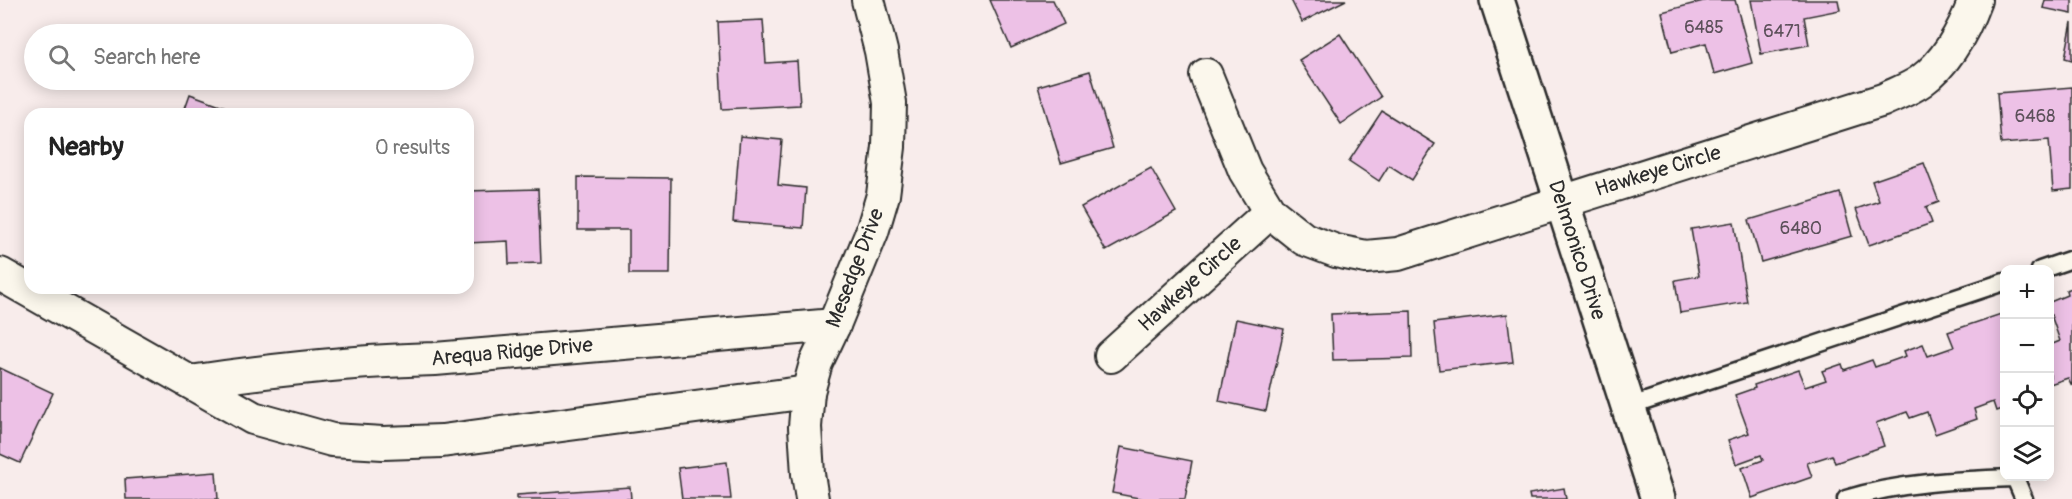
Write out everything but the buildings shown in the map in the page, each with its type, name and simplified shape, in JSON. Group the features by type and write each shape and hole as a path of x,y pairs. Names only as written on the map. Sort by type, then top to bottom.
{"street":[{"name":"Mesedge Drive","path":"813,499 808,474 805,427 808,392 816,363 872,232 883,195 889,147 890,103 882,51 868,0"},
{"name":"Delmonico Drive","path":"1497,0 1658,499"},
{"name":"Hawkeye Circle","path":"1206,75 1245,171 1270,212 1304,239 1336,251 1366,256 1398,254 1883,100 1921,81 1945,57 1962,31 1975,0"},
{"name":"Hawkeye Circle","path":"1111,356 1270,212"},
{"path":"0,274 24,288"},
{"path":"35,294 253,418 332,440 383,443 442,441 808,392"},
{"name":"Arequa Ridge Drive","path":"190,382 264,371 383,360 447,358 834,325"}],"lane":[{"path":"2054,265 2072,259"},
{"path":"1628,407 2000,283"},
{"path":"1846,499 1864,493 1950,480 2015,478 2024,499"}]}
